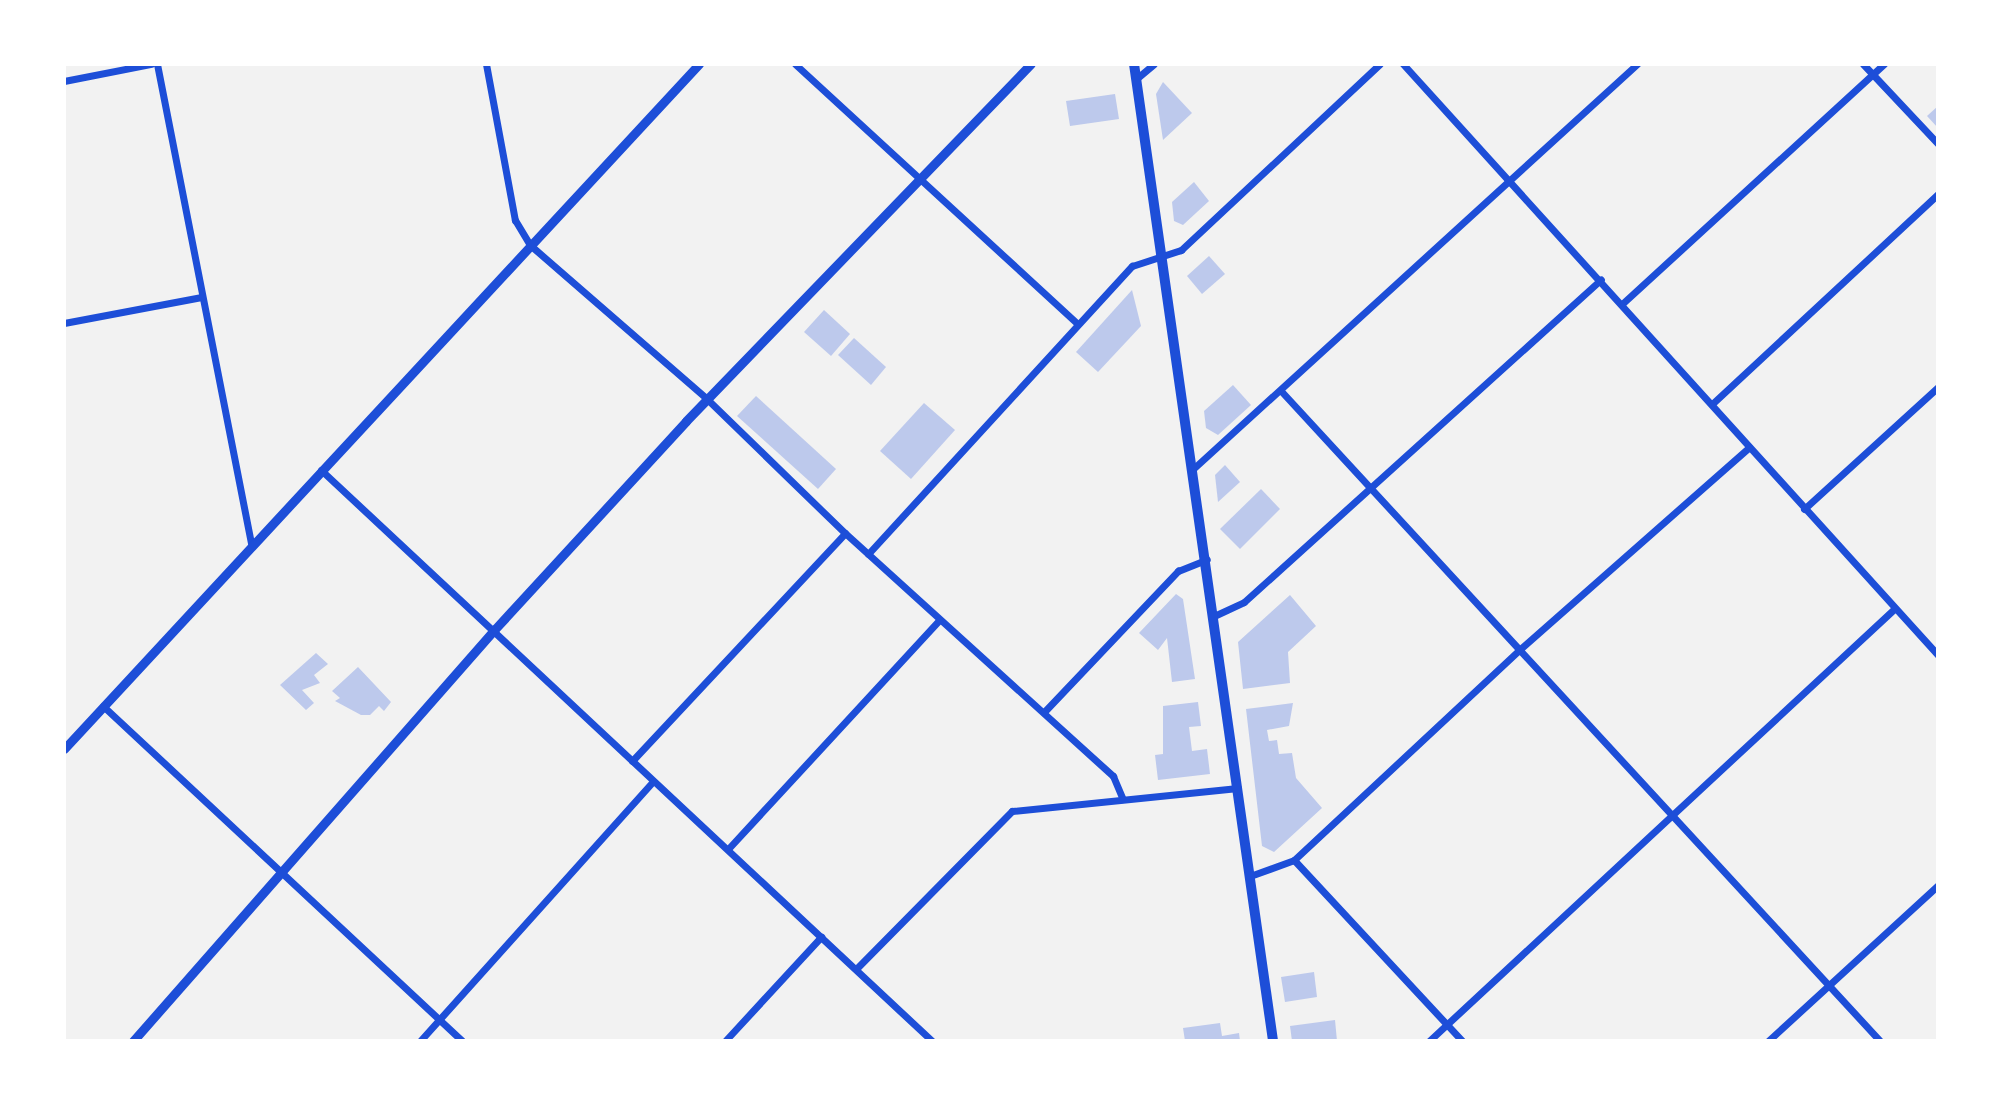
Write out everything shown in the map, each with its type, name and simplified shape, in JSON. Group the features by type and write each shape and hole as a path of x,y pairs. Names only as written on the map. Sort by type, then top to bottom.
{"main road":[{"path":"1134,64 1207,559 1273,1041"}],"street":[{"path":"64,81 151,64"},
{"path":"157,64 251,544"},
{"path":"486,64 515,220 530,245 707,399 845,533 1113,776 1123,799"},
{"path":"64,749 699,64"},
{"path":"795,64 1077,323"},
{"path":"133,1041 495,629 707,399 1031,64"},
{"path":"1136,79 1154,64"},
{"path":"868,554 1132,266 1192,242 1380,64"},
{"path":"1403,64 1623,303 1804,509 1938,655"},
{"path":"1194,468 1282,392 1637,64"},
{"path":"1863,64 1938,144"},
{"path":"1623,303 1884,64"},
{"path":"1712,404 1938,194"},
{"path":"1214,616 1244,602 1373,489 1601,279"},
{"path":"64,323 202,297"},
{"path":"1804,509 1938,387"},
{"path":"1282,392 1880,1041"},
{"path":"1250,876 1294,860 1518,651 1749,447"},
{"path":"321,470 495,629 932,1041"},
{"path":"632,761 845,533"},
{"path":"1044,712 1178,571 1207,559"},
{"path":"1429,1041 1894,609"},
{"path":"728,849 939,620"},
{"path":"103,706 462,1041"},
{"path":"420,1041 653,781"},
{"path":"856,969 1003,817 1021,809 1238,788"},
{"path":"1294,860 1462,1041"},
{"path":"1768,1041 1938,885"},
{"path":"725,1041 821,937"}],"building":[{"path":"1163,82 1192,113 1163,140 1156,94"},
{"path":"1115,94 1119,119 1070,126 1066,101"},
{"path":"1938,106 1938,128 1927,116"},
{"path":"1194,182 1209,201 1183,225 1174,221 1172,202"},
{"path":"1209,256 1225,274 1202,294 1187,276"},
{"path":"1132,290 1141,326 1098,372 1076,352"},
{"path":"824,310 850,334 831,356 804,332"},
{"path":"854,338 886,367 871,385 838,355"},
{"path":"1233,385 1251,405 1218,435 1206,428 1204,411"},
{"path":"756,396 836,469 818,489 737,416"},
{"path":"924,403 955,430 911,479 880,451"},
{"path":"1225,465 1240,482 1218,502 1215,475"},
{"path":"1261,489 1280,509 1240,549 1220,529"},
{"path":"1176,594 1183,599 1195,679 1172,682 1167,638 1158,650 1139,633"},
{"path":"1290,595 1316,626 1288,652 1290,683 1243,689 1238,642"},
{"path":"316,653 328,664 314,675 320,683 302,690 314,703 306,710 280,685"},
{"path":"358,667 391,702 384,711 379,706 370,715 361,715 335,701 340,698 332,691"},
{"path":"1198,702 1201,726 1189,727 1192,751 1207,749 1210,774 1158,780 1155,755 1163,754 1163,706"},
{"path":"1293,703 1289,726 1267,730 1269,741 1277,740 1279,754 1292,753 1296,778 1322,808 1274,852 1262,846 1246,709"},
{"path":"1314,972 1317,997 1285,1002 1281,977"},
{"path":"1335,1020 1337,1041 1292,1041 1290,1026"},
{"path":"1220,1023 1222,1036 1239,1033 1240,1041 1185,1041 1183,1028"}]}
